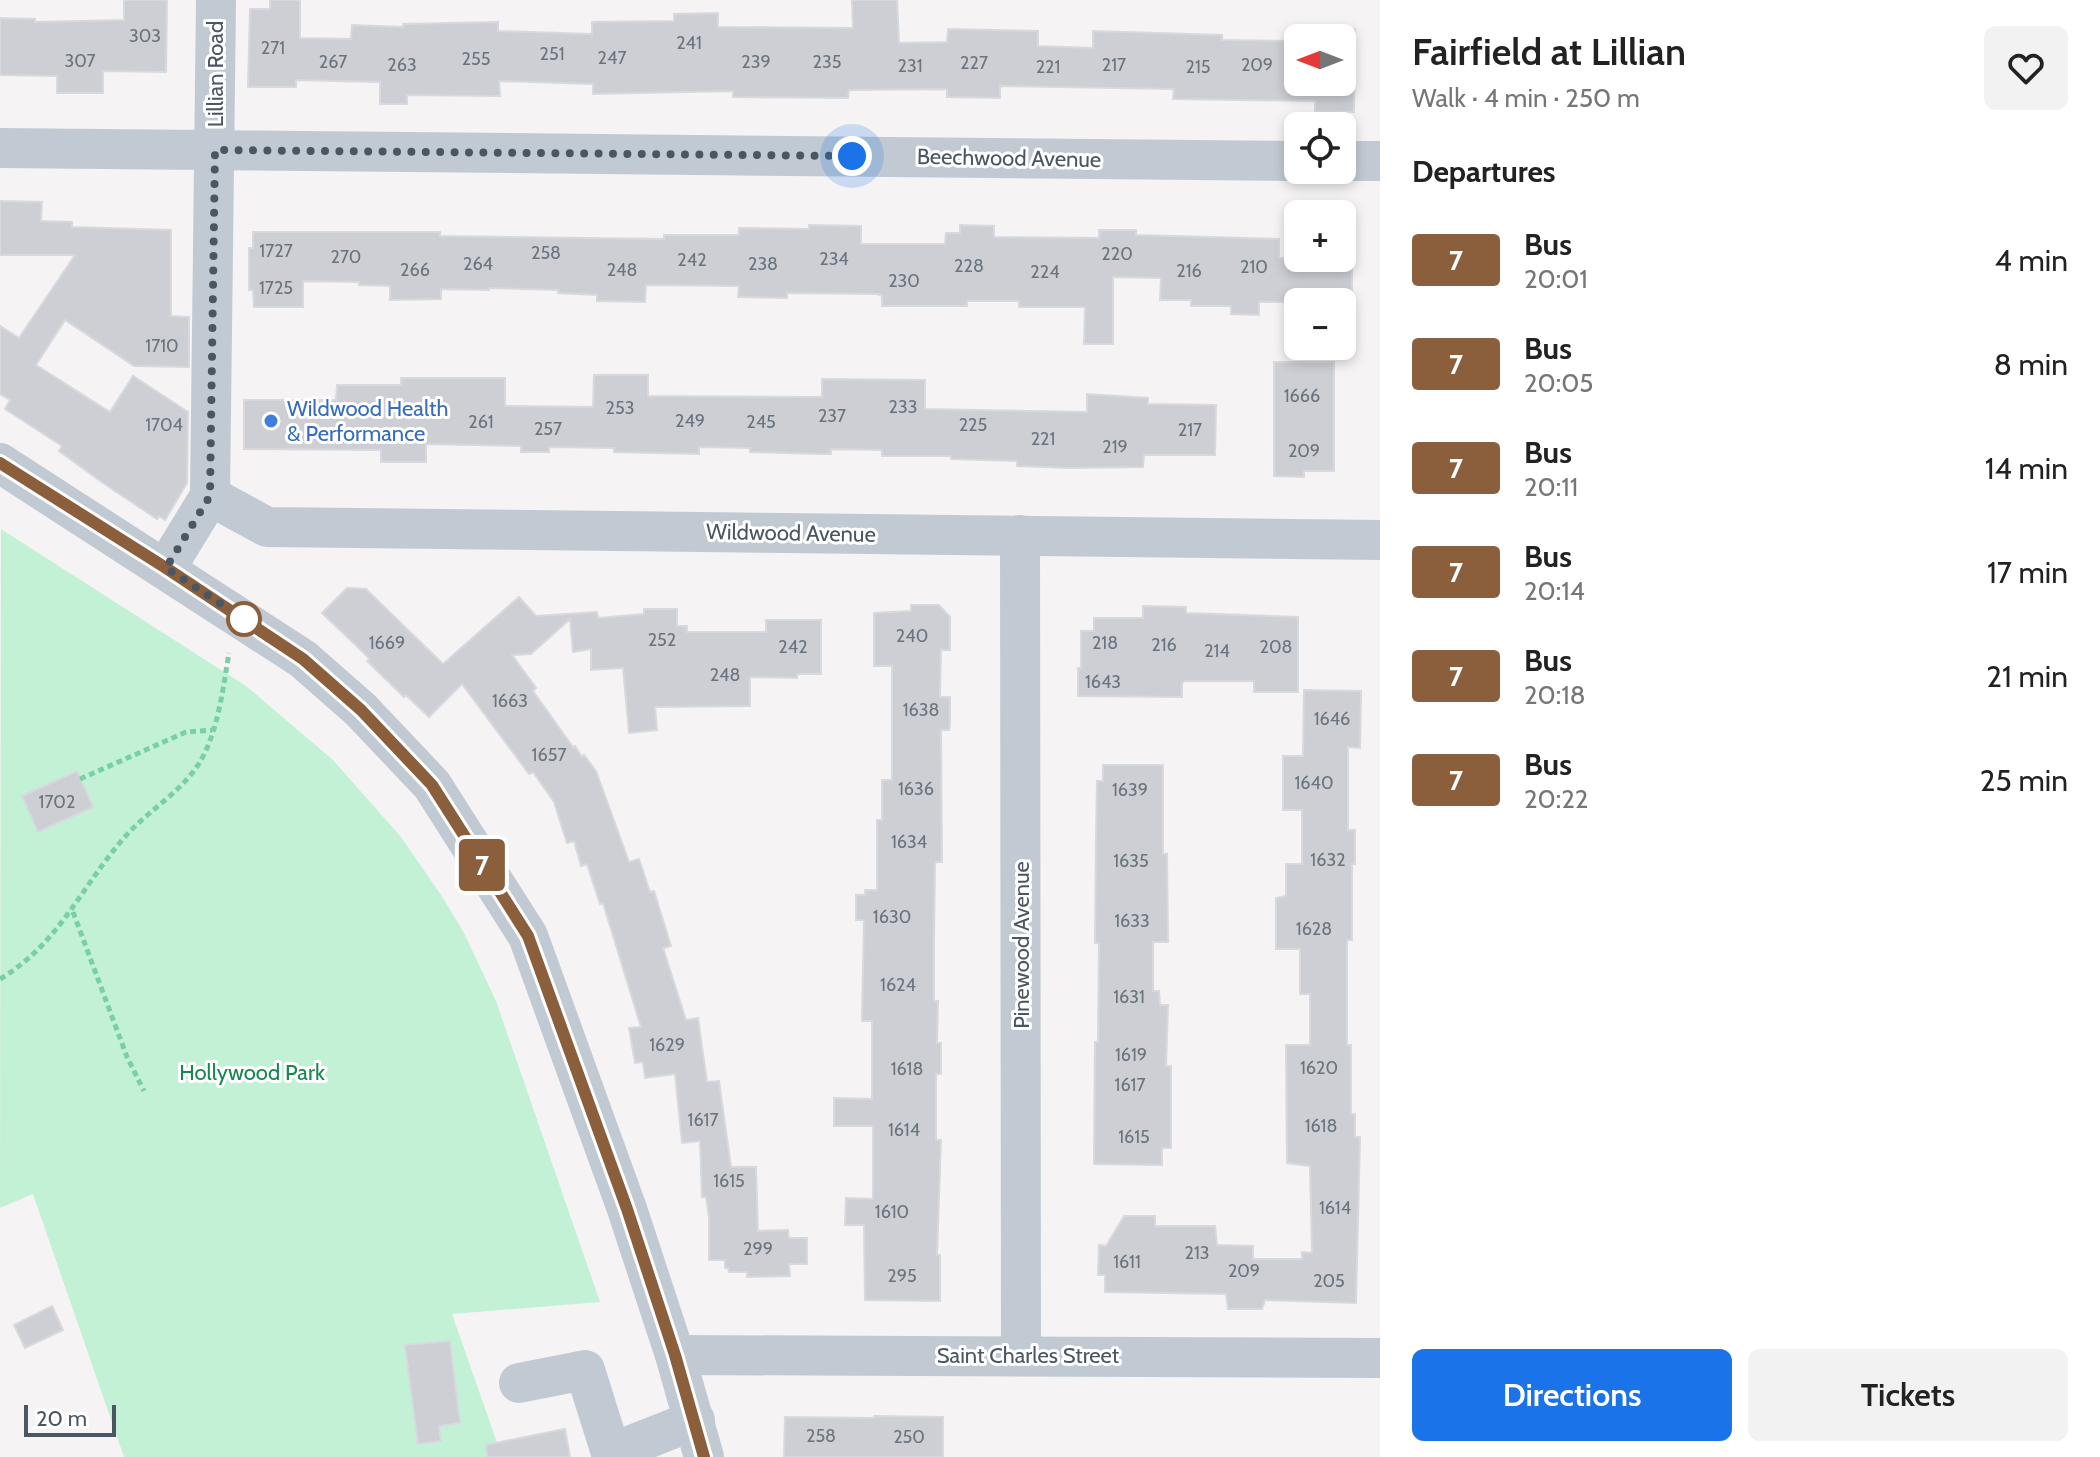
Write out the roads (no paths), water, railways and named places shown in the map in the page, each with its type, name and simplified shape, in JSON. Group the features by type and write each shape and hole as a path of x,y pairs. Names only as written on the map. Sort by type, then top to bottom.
{"street":[{"name":"Lillian Road","path":"210,496 216,0"},
{"name":"Beechwood Avenue","path":"0,148 1284,161"},
{"path":"1356,161 1380,161"},
{"path":"0,463 303,659 361,710 432,785 528,936 627,1209 700,1438 611,1455 585,1370 519,1383"},
{"name":"Wildwood Avenue","path":"210,496 267,527 1380,540"},
{"path":"166,568 210,496"},
{"name":"Pinewood Avenue","path":"1020,535 1021,1355"},
{"name":"Saint Charles Street","path":"675,1355 1380,1358"}],"place":[{"name":"Wildwood Health & Performance","path":"271,421"}],"park label":[{"name":"Hollywood Park","path":"252,1072"}]}
